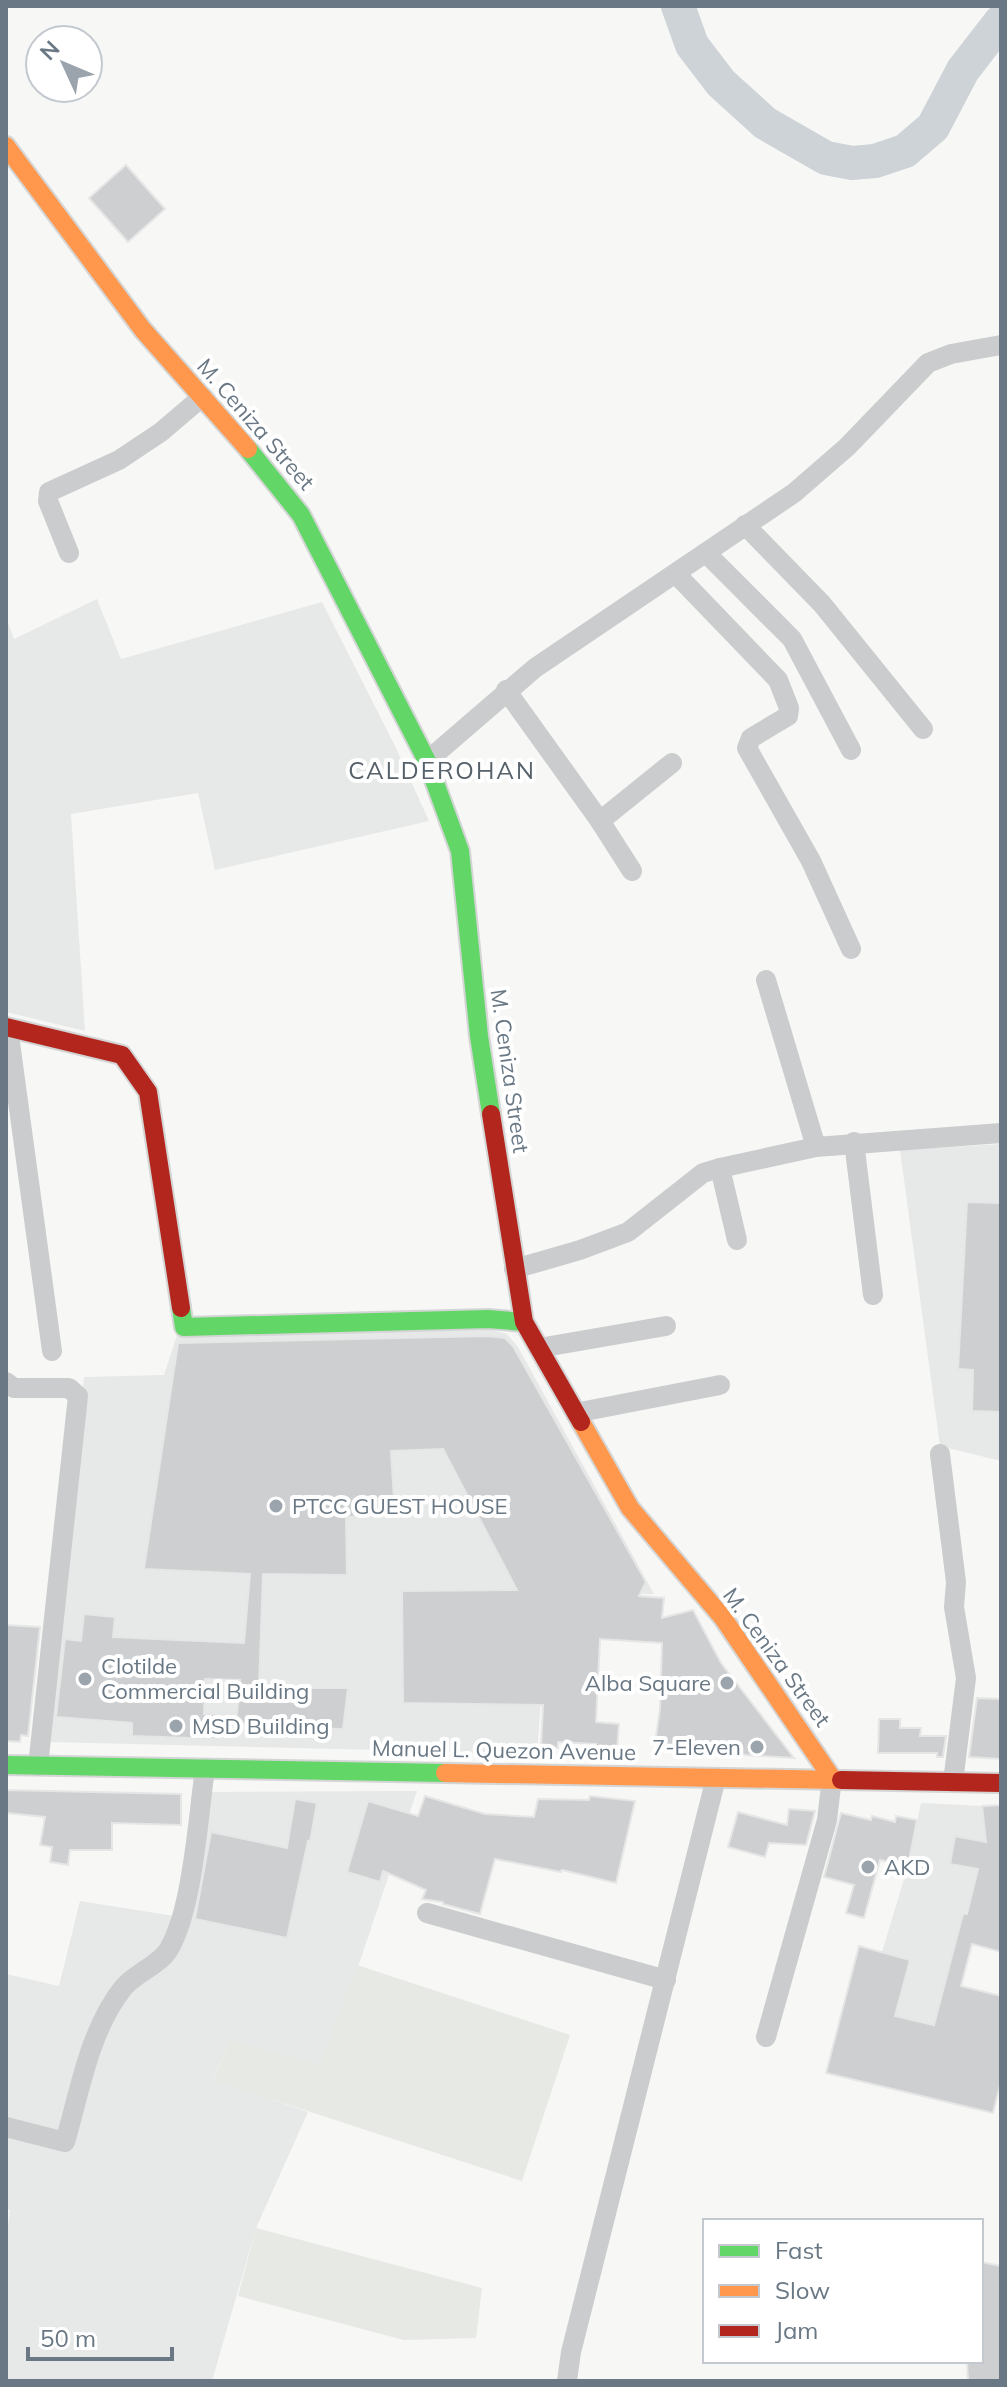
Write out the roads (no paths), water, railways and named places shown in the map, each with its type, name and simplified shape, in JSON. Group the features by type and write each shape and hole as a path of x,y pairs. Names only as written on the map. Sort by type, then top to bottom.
{"street":[{"name":"M. Ceniza Street","path":"6,146 143,330 268,471 301,515 427,761 460,851 479,1036 524,1322 630,1508 653,1539 723,1618 832,1778"},
{"path":"427,761 535,668 794,493 847,447 928,363 951,354 1001,345"},
{"path":"69,553 48,501 49,492 119,460 161,432 202,397"},
{"path":"745,525 822,604 923,729"},
{"path":"706,553 792,639 851,750"},
{"path":"676,574 778,680 789,708 788,716 751,738 747,748 811,861 851,949"},
{"path":"506,690 632,871"},
{"path":"600,821 672,763"},
{"path":"766,980 816,1147"},
{"path":"52,1351 7,1027 122,1055 148,1092 184,1327 488,1319 524,1322"},
{"path":"514,1269 628,1232 703,1173 720,1168 854,1142 1001,1133"},
{"path":"854,1142 873,1295"},
{"path":"720,1168 737,1240"},
{"path":"539,1348 666,1326"},
{"path":"6,1382 14,1388 69,1388 78,1396 38,1766"},
{"path":"575,1413 720,1385"},
{"path":"940,1454 956,1582 954,1607 966,1678 953,1782"},
{"name":"Manuel L. Quezon Avenue","path":"6,1765 1001,1783"},
{"path":"6,2127 65,2142 97,2034 109,2010 124,1987 168,1951 184,1915 205,1769"},
{"path":"567,2381 571,2352 716,1778"},
{"path":"766,2037 827,1820 832,1778"},
{"path":"427,1913 666,1980"}],"waterway":[{"path":"678,6 692,45 721,83 765,123 826,158 852,163 875,161 905,151 933,127 963,70 1001,21"}],"place":[{"name":"PTCC GUEST HOUSE","path":"276,1506"},
{"name":"Clotilde Commercial Building","path":"85,1679"},
{"name":"Alba Square","path":"727,1683"},
{"name":"MSD Building","path":"176,1726"},
{"name":"7-Eleven","path":"757,1747"},
{"name":"AKD","path":"868,1867"}],"district":[{"name":"CALDEROHAN","path":"442,770"}]}
